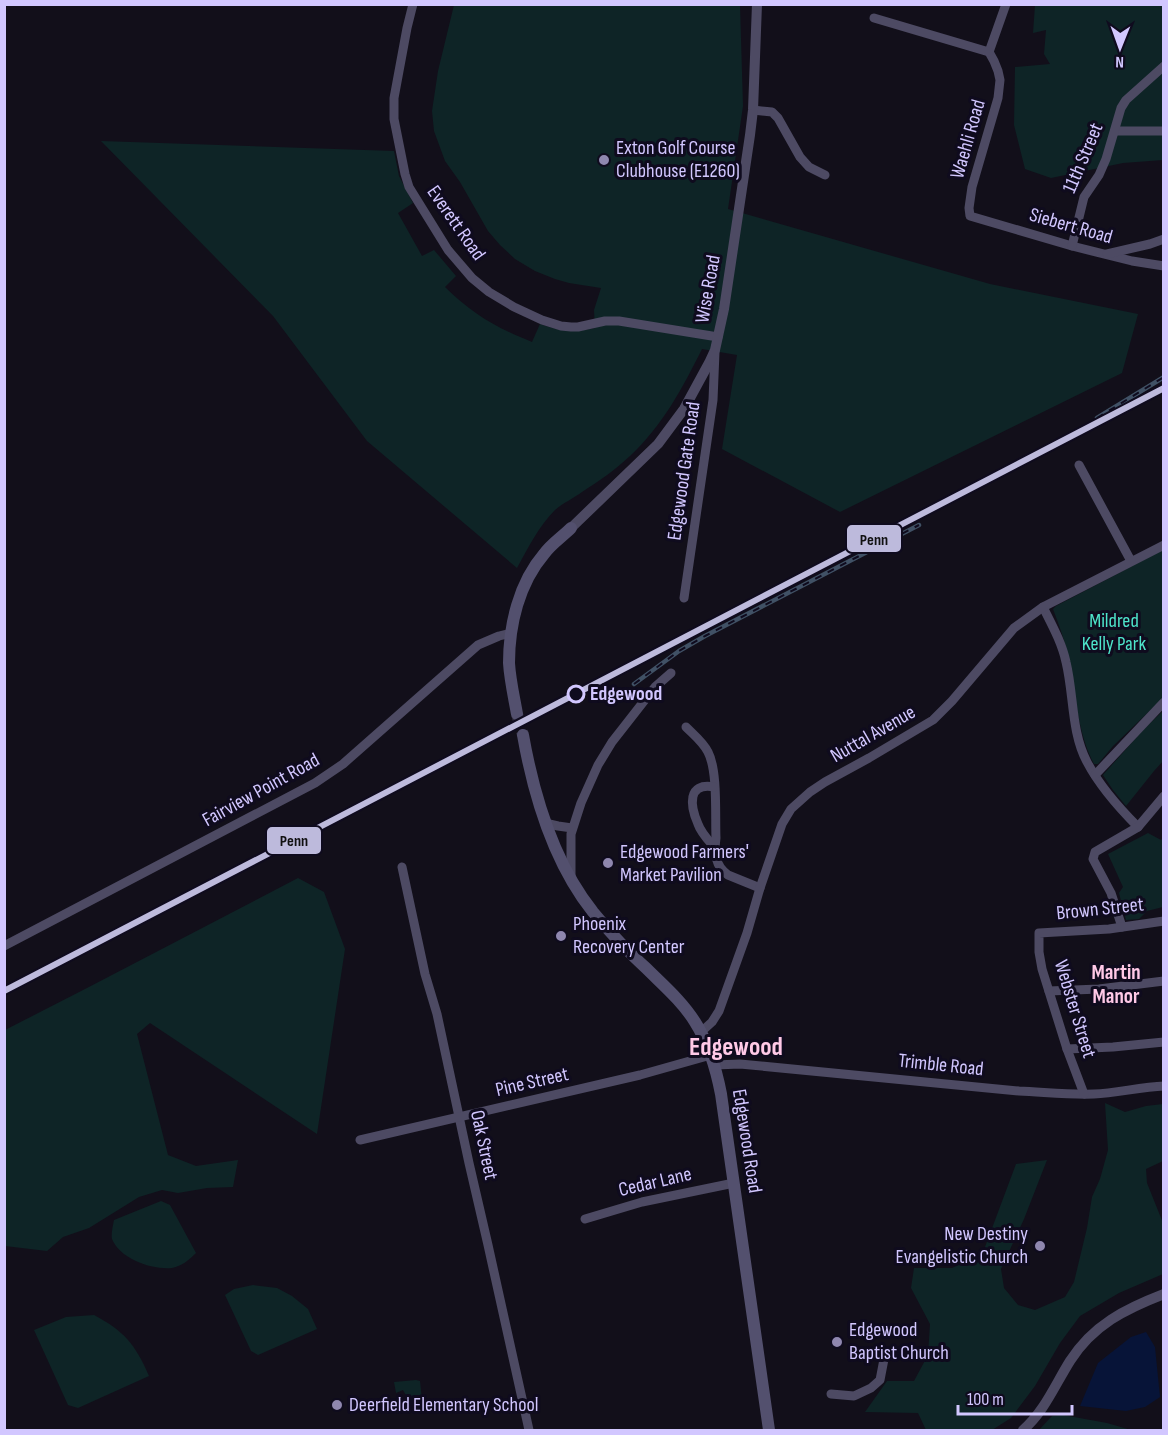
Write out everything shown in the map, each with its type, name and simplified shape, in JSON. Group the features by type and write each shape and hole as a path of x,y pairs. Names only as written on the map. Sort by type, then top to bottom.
{"main road":[{"path":"517,714 509,663 511,633 518,601 531,572 546,551 571,528"},
{"name":"Edgewood Road","path":"523,735 534,787 545,823 572,879 592,911 689,1013 701,1032 713,1060 721,1094 769,1430"}],"street":[{"name":"Everett Road","path":"413,4 394,98 394,119 409,187 460,266 489,292 513,307 561,326 578,327 605,321 619,321 718,337"},
{"name":"Wise Road","path":"571,528 658,444 684,409 715,350 726,297 753,110 757,4"},
{"path":"874,18 989,52 1006,4"},
{"name":"Waehli Road","path":"970,216 972,187 999,98 1000,80 989,52"},
{"name":"11th Street","path":"1072,246 1084,197 1099,175 1106,159 1121,108 1126,100 1164,66"},
{"path":"753,110 772,112 778,118 800,157 809,167 825,175"},
{"path":"1115,131 1164,130"},
{"name":"Siebert Road","path":"970,216 1072,246 1132,261 1164,266"},
{"path":"1104,254 1164,239"},
{"name":"Edgewood Gate Road","path":"684,598 713,400 715,350"},
{"path":"1079,465 1131,561"},
{"name":"Nuttal Avenue","path":"701,1032 712,1022 719,1011 782,824 791,809 825,782 933,720 1014,628 1043,607 1164,545"},
{"path":"1043,607 1063,651 1076,727 1087,762 1121,810 1138,827"},
{"name":"Fairview Point Road","path":"4,946 315,783 343,764 478,645 511,633"},
{"path":"572,879 571,831 589,785 612,742 655,687 670,673"},
{"path":"1095,775 1164,702"},
{"path":"686,727 702,742 713,765 717,864 728,875 760,888"},
{"path":"714,787 705,785 697,789 692,799 692,808 698,826 715,848"},
{"path":"1122,927 1111,893 1093,859 1095,852 1138,827 1164,796"},
{"path":"545,823 571,831"},
{"path":"553,842 571,831"},
{"name":"Oak Street","path":"402,867 425,974 437,1014 529,1431"},
{"name":"Brown Street","path":"1039,933 1122,927 1164,921"},
{"name":"Webster Street","path":"1039,933 1040,961 1067,1049 1084,1094"},
{"path":"1049,991 1099,989 1164,981"},
{"path":"1067,1049 1164,1041"},
{"name":"Pine Street","path":"360,1140 713,1060"},
{"name":"Trimble Road","path":"713,1060 1019,1091 1084,1094 1164,1086"},
{"name":"Cedar Lane","path":"585,1219 642,1202 734,1183"},
{"path":"1023,1431 1040,1412 1071,1359 1086,1339 1113,1317 1164,1294"},
{"path":"831,1394 854,1396 871,1388 880,1380 885,1354"}],"green space":[{"path":"454,5 740,5 743,106 728,209 990,284 1138,314 1122,373 840,512 722,449 737,355 702,349 662,419 642,444 619,466 555,510 539,530 517,568 367,441 273,316 101,141 394,151 399,176 413,203 398,213 422,256 434,250 456,276 445,287 455,297 486,319 532,342 540,324 568,331 595,328 594,310 601,288 555,279 515,259 488,231 445,161 434,131 432,111 438,71"},
{"path":"1035,5 1163,5 1163,160 1123,163 1051,178 1025,169 1014,125 1015,67 1050,64 1044,54 1046,30 1033,33"},
{"name":"Mildred Kelly Park","path":"1163,550 1163,698 1113,746 1098,764 1094,764 1080,726 1069,659 1053,609"},
{"path":"1163,711 1163,761 1126,806 1103,775"},
{"path":"1148,833 1161,840 1163,838 1163,907 1147,911 1139,919 1126,920 1119,893 1123,887 1108,854"},
{"path":"298,878 324,892 345,949 317,1134 150,1023 137,1034 168,1155 196,1166 238,1160 233,1187 207,1188 178,1193 162,1190 139,1197 89,1228 63,1237 47,1251 5,1246 5,1030"},
{"path":"1105,1103 1125,1112 1163,1104 1163,1161 1146,1169 1147,1183 1163,1223 1163,1274 1119,1293 1080,1316 1060,1343 1035,1386 1011,1418 992,1430 926,1430 918,1413 865,1412 887,1381 914,1381 928,1355 930,1324 911,1288 914,1268 952,1268 982,1255 1016,1164 1047,1160 1001,1269 1004,1288 1018,1305 1035,1310 1065,1297 1074,1282 1092,1197 1108,1150"},
{"path":"161,1201 170,1205 196,1253 179,1266 172,1268 155,1267 138,1262 122,1252 112,1239 114,1220"},
{"path":"253,1285 277,1288 292,1296 308,1309 317,1329 258,1355 251,1351 225,1295 234,1289"},
{"path":"94,1315 128,1339 149,1376 78,1408 68,1405 34,1330 66,1317"},
{"path":"420,1381 422,1400 412,1406 403,1390 396,1393 394,1382"},
{"path":"1063,1415 1131,1430 1039,1430 1052,1416"}],"water":[{"path":"1146,1332 1155,1347 1160,1397 1145,1407 1126,1411 1080,1406 1098,1363 1131,1337"}],"tunnel":[{"path":"517,714 523,735"}],"railway":[{"path":"1097,418 1164,377"},
{"path":"634,684 679,651 705,636 919,525"}],"transit line":[{"name":"Penn","path":"4,991 1164,388"}],"place":[{"name":"Exton Golf Course Clubhouse (E1260)","path":"604,160"},
{"name":"Edgewood","path":"576,694"},
{"name":"Edgewood Farmers' Market Pavilion","path":"608,863"},
{"name":"Phoenix Recovery Center","path":"561,936"},
{"name":"New Destiny Evangelistic Church","path":"1040,1246"},
{"name":"Edgewood Baptist Church","path":"837,1342"},
{"name":"Deerfield Elementary School","path":"337,1405"}],"district":[{"name":"Martin Manor","path":"1116,984"},
{"name":"Edgewood","path":"736,1047"}]}
